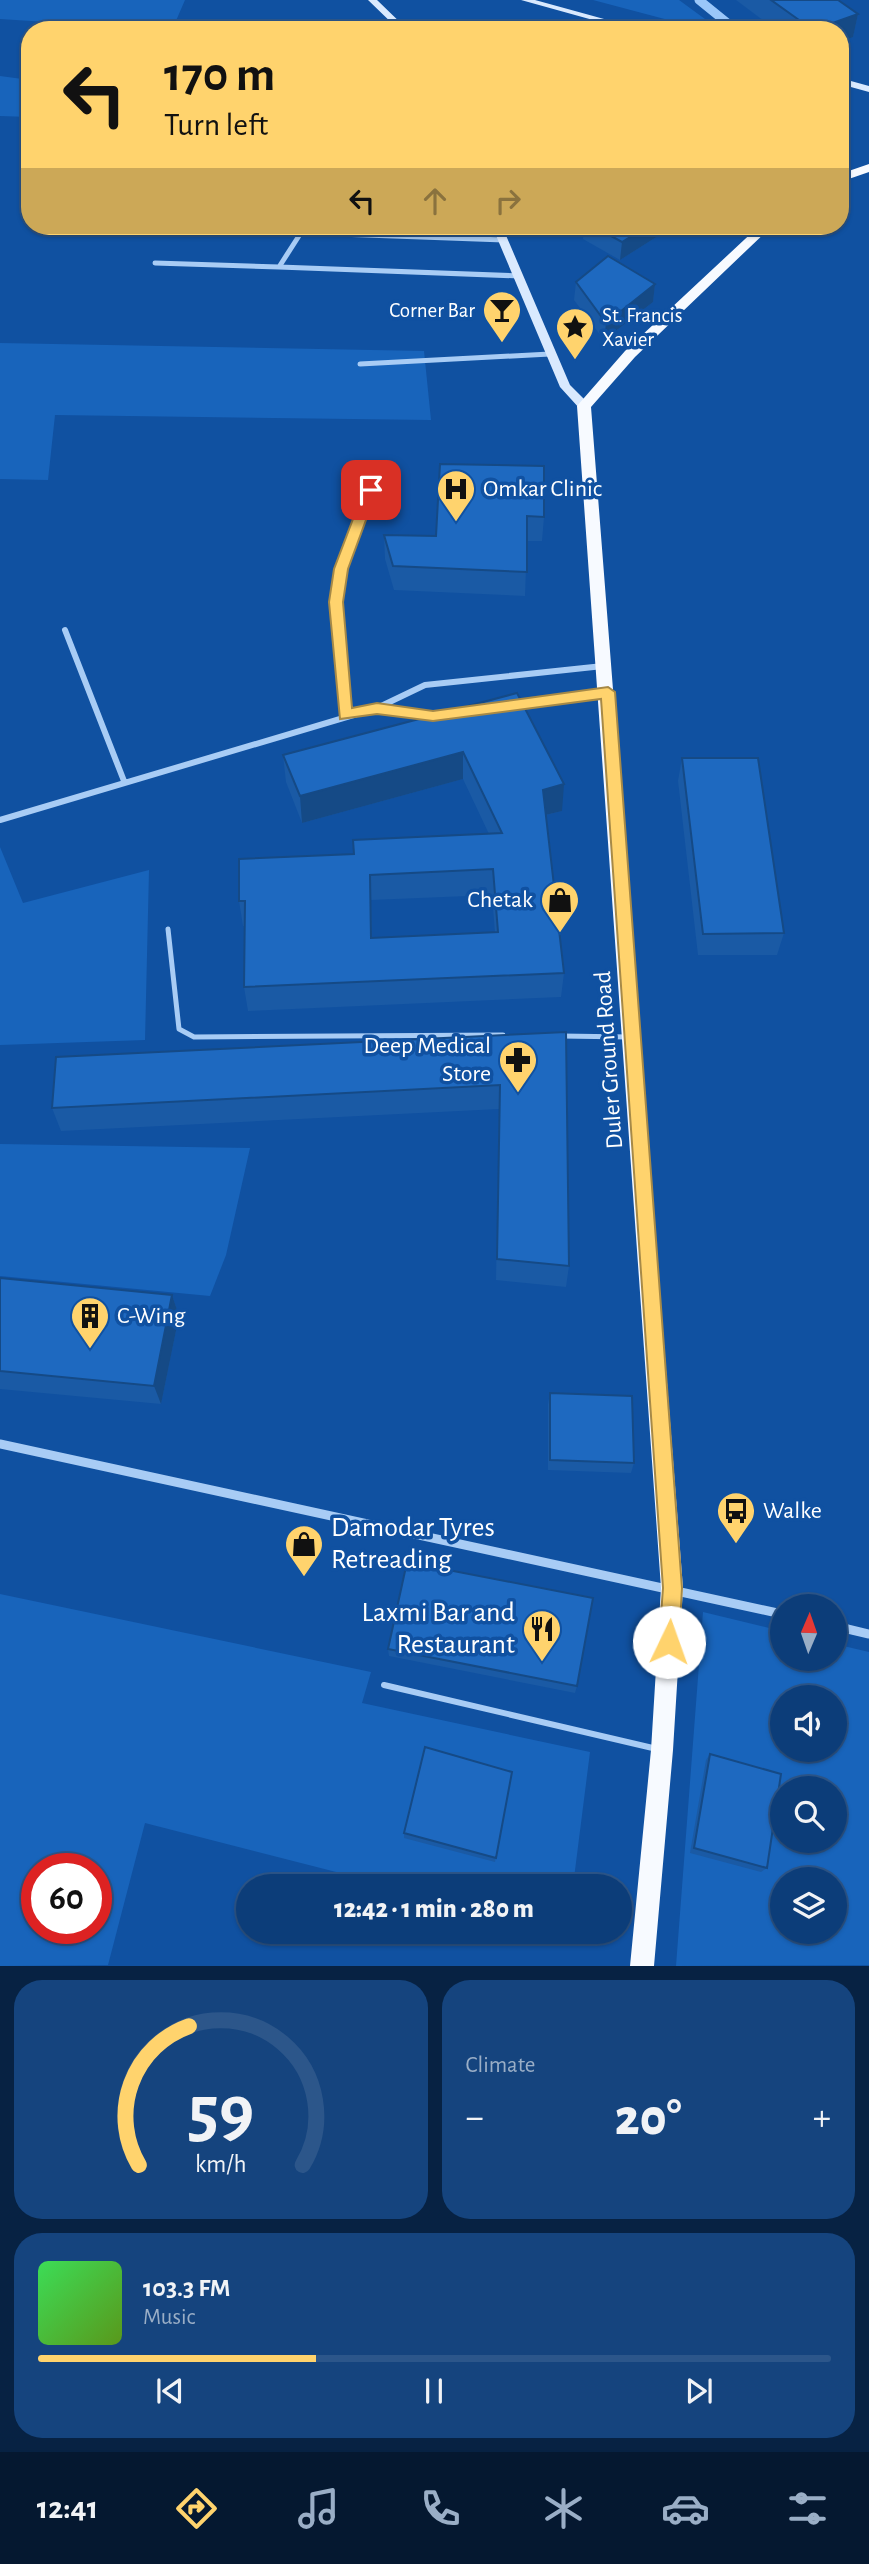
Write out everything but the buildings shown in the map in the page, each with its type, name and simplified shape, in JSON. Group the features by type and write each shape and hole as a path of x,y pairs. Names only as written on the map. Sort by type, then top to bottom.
{"main road":[{"path":"372,0 394,21"},
{"path":"525,0 606,21"},
{"path":"849,83 869,89"},
{"path":"849,175 869,168"},
{"path":"502,235 565,387 584,406 630,354 758,235"},
{"name":"Duler Ground Road","path":"584,406 599,627 608,692 672,1588 662,1751 642,1965"}],"street":[{"path":"279,267 299,235"},
{"path":"366,235 504,240"},
{"path":"155,263 520,275"},
{"path":"360,364 550,354"},
{"path":"345,715 336,602 341,569 371,490"},
{"path":"65,630 124,780"},
{"path":"0,820 124,780 377,708 425,685 605,666"},
{"path":"503,705 608,692"},
{"path":"377,708 404,714 444,714"},
{"path":"0,1444 770,1611"},
{"path":"847,1629 869,1634"}],"lane":[{"path":"749,235 753,240"},
{"path":"168,929 179,1029 194,1037 510,1035"},
{"path":"551,1036 632,1037"},
{"path":"384,1685 662,1751"}],"shaded area":[{"path":"0,0 185,0 176,21 0,19"},
{"path":"593,0 679,0 708,21 672,21"},
{"path":"0,76 21,79 21,117 0,116"},
{"path":"0,343 424,351 431,420 55,415 48,480 0,479"},
{"path":"0,847 23,903 149,870 145,1040 0,1045"},
{"path":"0,1144 250,1148 226,1255 210,1296 0,1276"},
{"path":"0,1594 371,1672 362,1703 590,1752 575,1874 344,1874 145,1823 108,1965 0,1966"},
{"path":"703,1612 770,1628 770,1671 847,1671 847,1647 869,1652 869,1965 676,1966"}],"waterway":[{"path":"699,0 725,21"}],"place":[{"name":"Corner Bar","path":"502,344"},
{"name":"St. Francis Xavier","path":"575,361"},
{"name":"Omkar Clinic","path":"456,523"},
{"name":"Chetak","path":"560,934"},
{"name":"Deep Medical Store","path":"518,1094"},
{"name":"C-Wing","path":"90,1350"},
{"name":"Walke","path":"736,1545"},
{"name":"Damodar Tyres Retreading","path":"304,1578"},
{"name":"Laxmi Bar and Restaurant","path":"542,1663"}],"route":[{"path":"371,490 341,569 336,602 345,715 377,708 404,714 433,716 608,692 672,1588 669,1642"}]}
